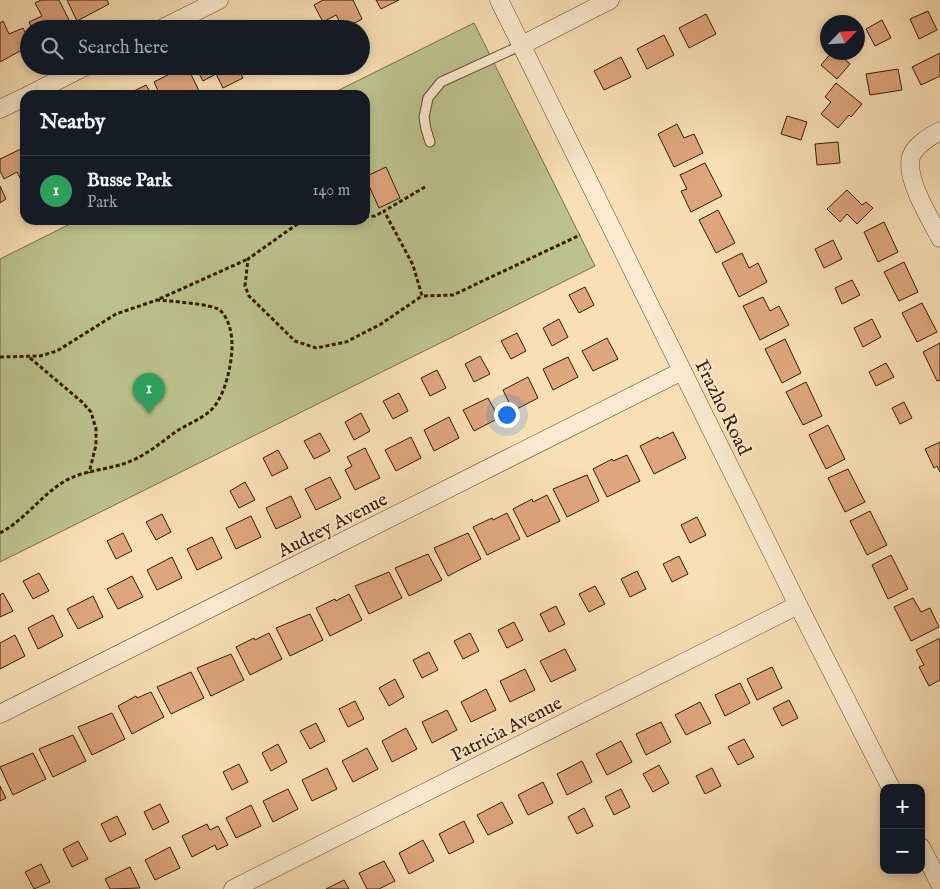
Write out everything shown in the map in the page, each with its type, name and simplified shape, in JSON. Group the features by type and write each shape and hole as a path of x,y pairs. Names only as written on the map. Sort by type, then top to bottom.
{"street":[{"path":"179,20 219,0"},
{"name":"Frazho Road","path":"499,0 889,784"},
{"path":"522,45 610,0"},
{"path":"39,90 68,75"},
{"path":"0,109 20,99"},
{"path":"940,131 918,145 911,156 910,172 918,195 940,238"},
{"name":"Audrey Avenue","path":"0,714 682,371"},
{"name":"Patricia Avenue","path":"233,889 798,604"},
{"path":"925,855 940,884"}],"lane":[{"path":"430,142 424,117 428,98 441,82 522,45"}],"path":[{"path":"370,217 426,188"},
{"path":"384,211 413,265 422,296"},
{"path":"0,357 40,356 57,351 116,314 157,300 248,259 296,225"},
{"path":"248,259 245,286 249,296 295,341 316,348 346,342 381,324 422,296 453,295 580,235"},
{"path":"0,533 20,520 66,480 124,464 152,450 177,431 211,411 224,390 232,348 232,334 226,319 218,309 157,300"},
{"path":"30,357 91,412 96,429 96,445 89,473"}],"green space":[{"path":"474,23 595,266 0,562 0,259 68,225 370,225 370,90 339,90"}],"building":[{"path":"41,0 59,0 69,20 33,20 42,16 35,3"},
{"path":"67,0 107,0 109,4 77,20"},
{"path":"323,0 353,0 362,19 339,20 336,15 327,20 322,20 314,5"},
{"path":"376,0 399,0 381,9"},
{"path":"928,11 937,30 919,39 910,19"},
{"path":"706,14 716,34 689,48 679,28"},
{"path":"882,20 891,38 875,46 866,29"},
{"path":"3,21 9,34 20,29 20,51 0,62 0,23"},
{"path":"664,35 674,55 647,69 637,49"},
{"path":"940,53 940,76 921,85 912,67"},
{"path":"621,57 631,77 604,90 594,71"},
{"path":"825,60 846,60 850,64 837,79 821,65"},
{"path":"898,69 902,90 870,95 866,74"},
{"path":"168,75 191,75 199,90 158,90 154,82"},
{"path":"200,75 214,75 203,81"},
{"path":"216,75 242,75 243,78 223,88"},
{"path":"836,83 862,104 838,128 821,114 831,102 825,97"},
{"path":"146,85 149,90 136,90"},
{"path":"787,116 807,122 801,140 781,134"},
{"path":"677,124 684,138 694,134 703,153 674,167 658,134"},
{"path":"838,142 840,163 817,165 815,144"},
{"path":"20,149 20,178 17,172 4,179 0,171 0,159"},
{"path":"705,163 722,196 691,212 681,191 687,189 680,175"},
{"path":"386,167 400,198 379,208 370,188 370,175"},
{"path":"0,186 6,199 0,203"},
{"path":"847,190 862,205 866,202 873,208 857,224 847,214 840,222 827,209"},
{"path":"718,210 735,243 716,253 699,220"},
{"path":"884,222 898,252 878,262 864,232"},
{"path":"833,240 842,259 824,268 815,249"},
{"path":"742,253 749,268 758,263 767,282 739,297 722,263"},
{"path":"904,262 918,292 899,301 884,272"},
{"path":"852,280 860,295 842,304 835,288"},
{"path":"585,287 594,305 579,313 569,295"},
{"path":"763,297 770,311 779,306 789,325 760,340 743,306"},
{"path":"922,303 937,332 917,342 902,313"},
{"path":"559,319 568,337 552,346 543,328"},
{"path":"872,319 881,337 863,347 854,328"},
{"path":"517,333 526,351 511,359 501,341"},
{"path":"607,338 618,359 593,371 582,351"},
{"path":"785,339 801,373 782,383 765,349"},
{"path":"940,343 940,380 937,381 923,352"},
{"path":"480,356 490,374 474,382 465,364"},
{"path":"568,357 578,377 553,390 543,369"},
{"path":"886,363 894,377 876,386 869,372"},
{"path":"437,370 446,388 430,396 421,378"},
{"path":"528,377 538,398 513,411 503,390"},
{"path":"806,382 822,416 803,425 786,392"},
{"path":"399,393 408,411 393,419 383,401"},
{"path":"488,398 499,418 474,431 463,410"},
{"path":"904,402 912,418 900,424 892,408"},
{"path":"361,413 370,431 354,440 345,422"},
{"path":"449,417 459,438 434,451 424,430"},
{"path":"828,425 845,459 826,469 809,435"},
{"path":"673,432 686,458 654,474 640,446"},
{"path":"320,433 330,451 314,459 304,441"},
{"path":"411,437 421,458 396,471 385,450"},
{"path":"940,442 940,472 937,466 934,468 925,449"},
{"path":"365,448 380,478 355,490 345,470 352,466 347,457"},
{"path":"278,450 288,468 272,476 263,458"},
{"path":"627,455 640,481 607,497 593,469 612,459 613,461"},
{"path":"848,469 865,502 845,512 828,478"},
{"path":"587,475 599,501 567,517 553,489"},
{"path":"330,477 341,498 316,510 305,489"},
{"path":"245,482 255,500 239,508 230,491"},
{"path":"547,495 560,521 527,537 513,509 532,499 533,502"},
{"path":"291,496 301,517 276,529 266,508"},
{"path":"870,511 887,545 867,555 850,521"},
{"path":"507,513 520,539 487,555 473,527"},
{"path":"162,514 171,532 156,540 146,522"},
{"path":"251,516 261,537 236,549 226,528"},
{"path":"697,517 706,535 690,543 681,525"},
{"path":"123,533 132,551 116,559 107,541"},
{"path":"468,533 481,559 448,576 434,548"},
{"path":"212,537 222,558 197,570 187,549"},
{"path":"428,554 442,580 409,596 395,568"},
{"path":"891,555 908,589 888,599 872,565"},
{"path":"679,556 688,574 672,582 663,564"},
{"path":"172,557 182,578 157,590 147,570"},
{"path":"637,571 646,589 630,597 621,579"},
{"path":"389,572 402,598 369,614 355,586"},
{"path":"39,573 49,591 33,599 23,581"},
{"path":"132,576 143,597 118,609 107,589"},
{"path":"595,586 605,604 589,612 579,594"},
{"path":"3,593 13,611 0,617 0,595"},
{"path":"349,594 362,620 330,636 316,608"},
{"path":"93,596 103,617 78,629 67,609"},
{"path":"913,598 921,612 930,608 939,627 911,641 894,607"},
{"path":"556,606 565,624 549,632 540,614"},
{"path":"310,614 323,640 290,656 276,628"},
{"path":"53,615 63,636 38,649 28,628"},
{"path":"514,622 523,640 507,648 498,630"},
{"path":"269,633 282,659 250,675 236,647"},
{"path":"470,633 479,651 463,659 454,641"},
{"path":"15,635 25,656 0,669 0,643"},
{"path":"940,638 940,680 929,686 919,667 924,665 916,650"},
{"path":"565,649 576,670 551,682 540,661"},
{"path":"429,652 438,670 422,678 413,660"},
{"path":"231,654 244,680 211,696 197,668"},
{"path":"772,667 782,688 757,700 747,679"},
{"path":"525,669 535,690 510,702 500,681"},
{"path":"191,672 204,698 171,714 157,687"},
{"path":"395,679 404,697 389,706 379,688"},
{"path":"740,683 750,703 725,716 715,695"},
{"path":"486,689 496,710 471,722 461,702"},
{"path":"151,692 164,717 132,734 118,706 136,696 137,698"},
{"path":"789,700 798,718 782,726 773,708"},
{"path":"355,701 364,719 348,727 339,709"},
{"path":"700,702 711,723 686,735 675,715"},
{"path":"447,710 457,730 432,743 422,722"},
{"path":"112,713 125,739 92,755 78,727"},
{"path":"661,722 671,742 646,755 636,734"},
{"path":"316,723 325,741 310,749 300,731"},
{"path":"406,728 417,749 392,762 382,741"},
{"path":"73,735 86,761 53,777 39,749"},
{"path":"744,739 754,757 738,765 728,747"},
{"path":"621,741 632,762 607,775 596,754"},
{"path":"278,744 287,762 271,771 262,753"},
{"path":"367,748 378,769 353,782 342,761"},
{"path":"33,753 46,779 13,795 0,767"},
{"path":"582,761 592,782 567,795 557,774"},
{"path":"239,764 248,782 232,790 223,772"},
{"path":"659,765 669,783 653,792 643,774"},
{"path":"327,768 337,789 312,801 302,780"},
{"path":"712,768 721,786 705,794 696,776"},
{"path":"543,782 553,803 528,815 518,795"},
{"path":"0,786 6,798 0,801"},
{"path":"288,789 298,809 273,822 263,801"},
{"path":"621,789 630,807 614,815 605,797"},
{"path":"502,802 513,823 488,835 477,815"},
{"path":"160,804 169,822 153,830 144,812"},
{"path":"251,805 261,826 236,838 226,818"},
{"path":"584,808 593,826 577,834 568,817"},
{"path":"117,816 126,834 110,842 101,824"},
{"path":"464,821 474,842 449,854 439,834"},
{"path":"207,824 210,830 218,826 228,845 217,850 215,845 192,857 182,836"},
{"path":"423,840 434,861 409,874 399,853"},
{"path":"78,841 88,859 72,867 63,849"},
{"path":"170,847 180,868 155,880 145,860"},
{"path":"384,861 395,881 379,889 367,889 359,873"},
{"path":"41,864 50,882 34,889 25,872"},
{"path":"130,867 140,888 110,889 105,879"},
{"path":"344,880 349,889 326,889"}],"place":[{"name":"Busse Park","path":"149,414"}]}
